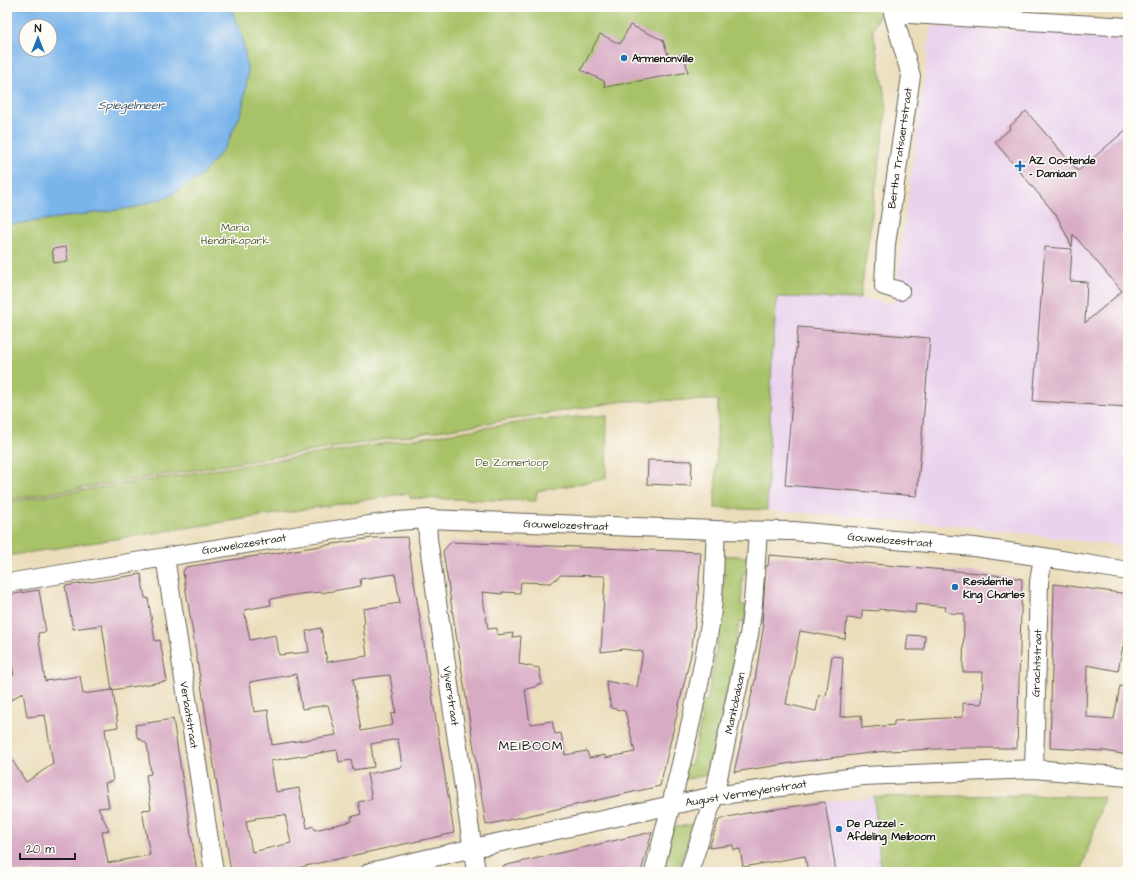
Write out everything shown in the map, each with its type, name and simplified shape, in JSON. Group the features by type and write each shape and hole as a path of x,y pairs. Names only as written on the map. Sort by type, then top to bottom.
{"street":[{"name":"Bertha Tratsaertstraat","path":"900,291 884,286 886,244 911,76 893,13 1128,27"},
{"name":"Gouwelozestraat","path":"7,583 398,521 427,519 716,530 793,531 974,547 1128,571"},
{"name":"Vijverstraat","path":"427,519 428,539 476,872"},
{"path":"654,872 671,806 702,669 710,623 716,530"},
{"name":"Manitobalaan","path":"689,872 714,796 749,635 753,603 758,530"},
{"name":"Verlaatstraat","path":"165,557 214,872"},
{"name":"Grachtstraat","path":"1034,769 1039,582 1043,557"},
{"name":"August Vermeylenstraat","path":"370,872 473,848 714,796 864,776 1034,769 1128,777"}],"shaded area":[{"name":"AZ Oostende - Damiaan","path":"931,26 1128,36 1128,547 966,526 767,510 772,357 777,296 860,299 894,303"},
{"name":"De Puzzel - Afdeling Meiboom","path":"874,797 881,872 808,872 798,806"}],"green space":[{"name":"Maria Hendrikapark","path":"7,7 882,7 873,30 887,108 860,299 777,297 772,357 767,510 715,508 718,400 625,401 7,500"},
{"name":"De Zomerloop","path":"607,415 606,479 537,491 536,501 410,498 409,493 7,556 7,502 536,420"},
{"path":"720,555 751,557 749,573 743,573 741,605 746,605 745,622 739,622 732,670 733,690 727,688 721,717 726,719 723,735 717,734 709,768 714,769 713,774 681,780 685,764 691,765 702,717 697,716 700,700 707,701 713,669 725,574 719,573"},
{"path":"1031,795 1104,797 1081,872 881,872 874,797"},
{"path":"699,823 695,833 691,832 677,872 660,872 672,828"}],"water":[{"name":"Spiegelmeer","path":"7,7 230,7 242,35 248,73 242,111 226,146 201,176 168,197 131,208 7,225"}],"building":[{"name":"Armenonville","path":"630,25 663,40 669,58 684,54 688,72 605,87 604,81 581,70 600,34 620,44"},
{"path":"1026,111 1078,171 1128,128 1128,407 1033,401 1045,247 1072,249 1070,281 1087,282 1085,323 1122,291 1073,234 1072,247 1057,216 995,142 1010,129 1009,127"},
{"path":"66,247 68,261 54,263 52,249"},
{"path":"798,327 930,338 917,496 785,485"},
{"path":"648,460 692,461 691,486 647,484"},
{"path":"407,537 454,833 279,872 231,872 183,572 186,567 372,538","holes":["395,574 400,603 363,609 365,622 363,625 367,656 327,662 321,628 306,631 309,652 279,655 276,635 250,640 244,610 271,605 270,599 300,594 321,593 361,586 360,579","296,674 302,709 328,705 336,735 272,745 268,710 254,712 250,682","390,675 396,713 391,714 393,725 361,731 353,679","398,739 402,767 367,774 372,799 358,802 361,814 351,817 352,821 315,830 314,826 307,828 299,788 276,792 271,761 337,750 339,762 351,760 353,770 374,767 371,744","285,815 291,843 252,852 246,821 256,819 255,818"]},
{"path":"451,542 701,552 697,607 691,654 660,786 486,825 443,551","holes":["561,575 605,576 601,652 624,649 643,652 637,687 606,681 611,708 625,711 635,752 605,758 605,755 589,758 587,751 565,755 561,733 555,734 552,721 530,724 525,689 542,684 539,668 519,664 521,636 512,637 513,633 497,635 497,628 488,629 482,592 502,594 502,592 520,593 521,582 551,583"]},
{"path":"769,555 980,573 1022,579 1017,748 964,748 886,751 734,772 755,680 764,624 762,624 766,566 768,566","holes":["916,604 946,607 945,609 950,613 964,614 963,672 983,672 982,704 963,703 963,717 894,721 894,725 862,728 861,715 840,717 843,657 832,656 826,696 819,695 816,711 786,704 800,631 845,639 847,618 862,619 862,610 878,611 879,609 915,613"]},
{"path":"141,574 145,598 148,598 155,641 160,640 167,681 112,690 102,625 73,629 65,586"},
{"path":"1054,584 1128,594 1128,631 1126,631 1118,671 1087,665 1086,717 1114,719 1120,686 1128,687 1128,755 1105,751 1050,748"},
{"path":"39,590 46,632 38,633 45,681 80,676 83,694 113,690 118,727 105,729 113,781 105,783 109,807 98,808 109,830 102,832 108,863 150,855 142,810 151,809 146,775 151,774 147,744 137,737 135,725 173,719 197,872 15,872 7,860 7,752 26,782 53,764 45,715 27,717 23,692 7,703 7,676 14,675 7,641 7,595"},
{"path":"908,635 925,636 924,650 906,650"},
{"path":"825,802 836,872 808,872 805,856 743,867 740,849 734,850 733,845 709,848 719,819 747,813"},
{"path":"652,832 641,872 504,872 503,866"}],"place":[{"name":"Armenonville","path":"624,58"},
{"name":"AZ Oostende - Damiaan","path":"1020,166"},
{"name":"Residentie King Charles","path":"955,587"},
{"name":"De Puzzel - Afdeling Meiboom","path":"839,829"}],"district":[{"name":"MEIBOOM","path":"531,746"}]}
